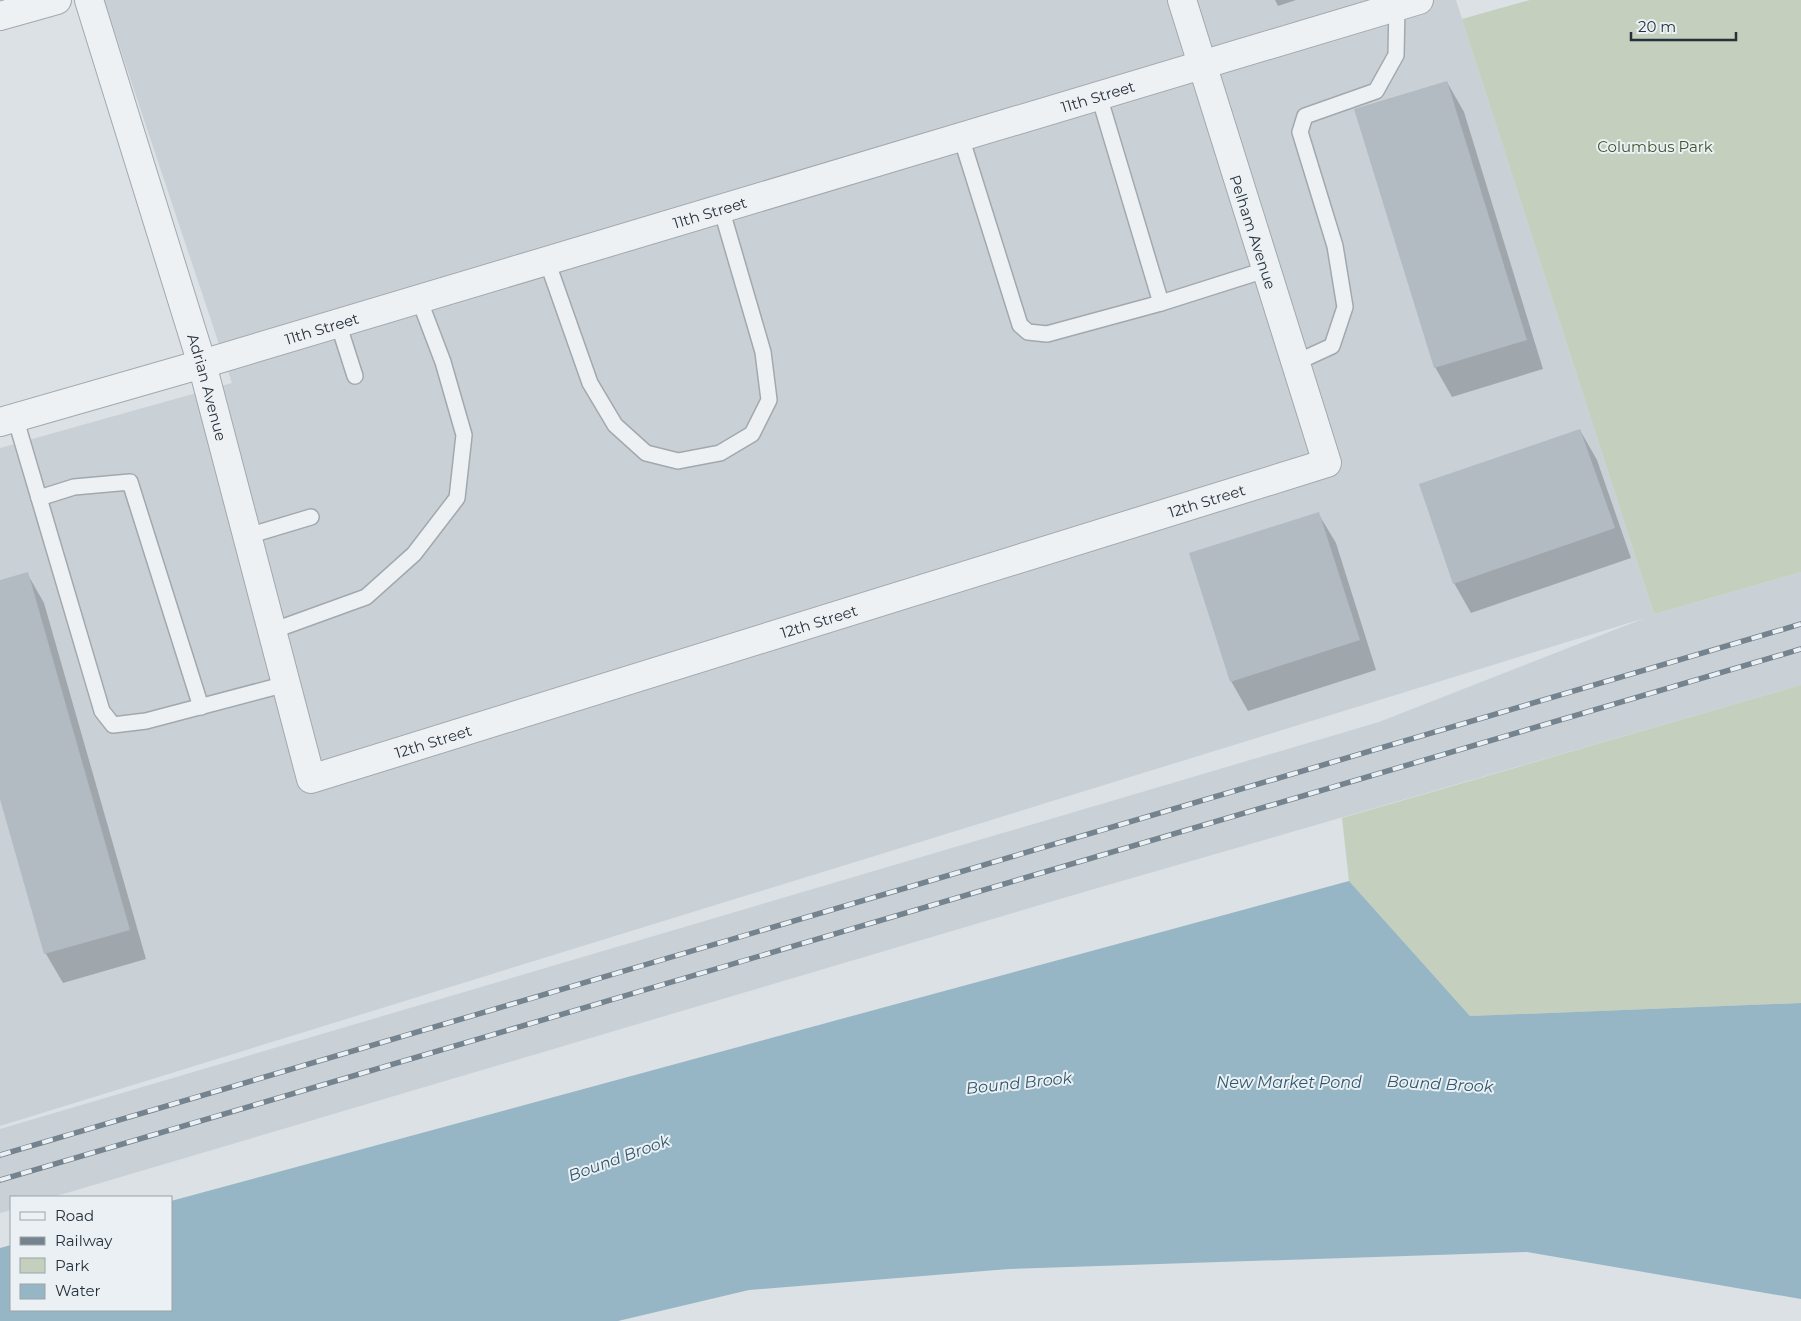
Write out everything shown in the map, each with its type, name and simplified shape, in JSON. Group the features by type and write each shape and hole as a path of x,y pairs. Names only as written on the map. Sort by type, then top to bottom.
{"street":[{"path":"0,16 57,0"},
{"name":"Adrian Avenue","path":"89,0 202,364 311,779"},
{"name":"Pelham Avenue","path":"1182,0 1200,64 1326,463"},
{"name":"11th Street","path":"8,420 202,364 1408,3"},
{"name":"12th Street","path":"311,779 1326,463"}],"lane":[{"path":"1295,363 1332,346 1345,307 1335,246 1300,132 1305,116 1376,91 1396,55 1408,3"},
{"path":"1099,96 1161,302"},
{"path":"961,137 1020,325 1028,332 1047,334 1266,270"},
{"path":"547,261 590,383 615,425 646,454 678,461 720,453 752,434 769,400 762,352 721,208"},
{"path":"272,631 366,598 414,554 458,498 464,436 443,362 419,299"},
{"path":"338,323 355,376"},
{"path":"8,420 39,498 102,711 114,725 146,721 286,684"},
{"path":"39,498 74,487 130,482 201,707"},
{"path":"248,536 311,517"}],"shaded area":[{"path":"104,0 1456,0 1654,614 1801,572 1801,685 1094,889 56,1196 10,1196 10,1210 0,1213 0,1129 1379,722 1645,618 0,1126 0,448 232,383"}],"green space":[{"name":"Columbus Park","path":"1530,0 1801,0 1801,572 1654,614 1462,19"},
{"path":"1801,685 1801,1003 1470,1016 1349,881 1342,818"}],"water":[{"name":"New Market Pond","path":"1349,881 1470,1016 1801,1003 1801,1299 1527,1252 1009,1269 749,1290 618,1321 0,1321 0,1248 10,1245 10,1311 172,1311 172,1201"}],"building":[{"path":"1447,81 1527,340 1434,368 1354,109"},
{"path":"1580,429 1615,528 1453,584 1419,484"},
{"path":"1319,512 1360,640 1230,682 1189,553"},
{"path":"28,572 130,930 44,954 0,799 0,580"}],"railway":[{"path":"0,1155 1801,624"},
{"path":"0,1180 1801,649"}],"water label":[{"name":"Bound Brook","path":"1019,1083"},
{"name":"Bound Brook","path":"1440,1084"},
{"name":"Bound Brook","path":"619,1158"}]}
